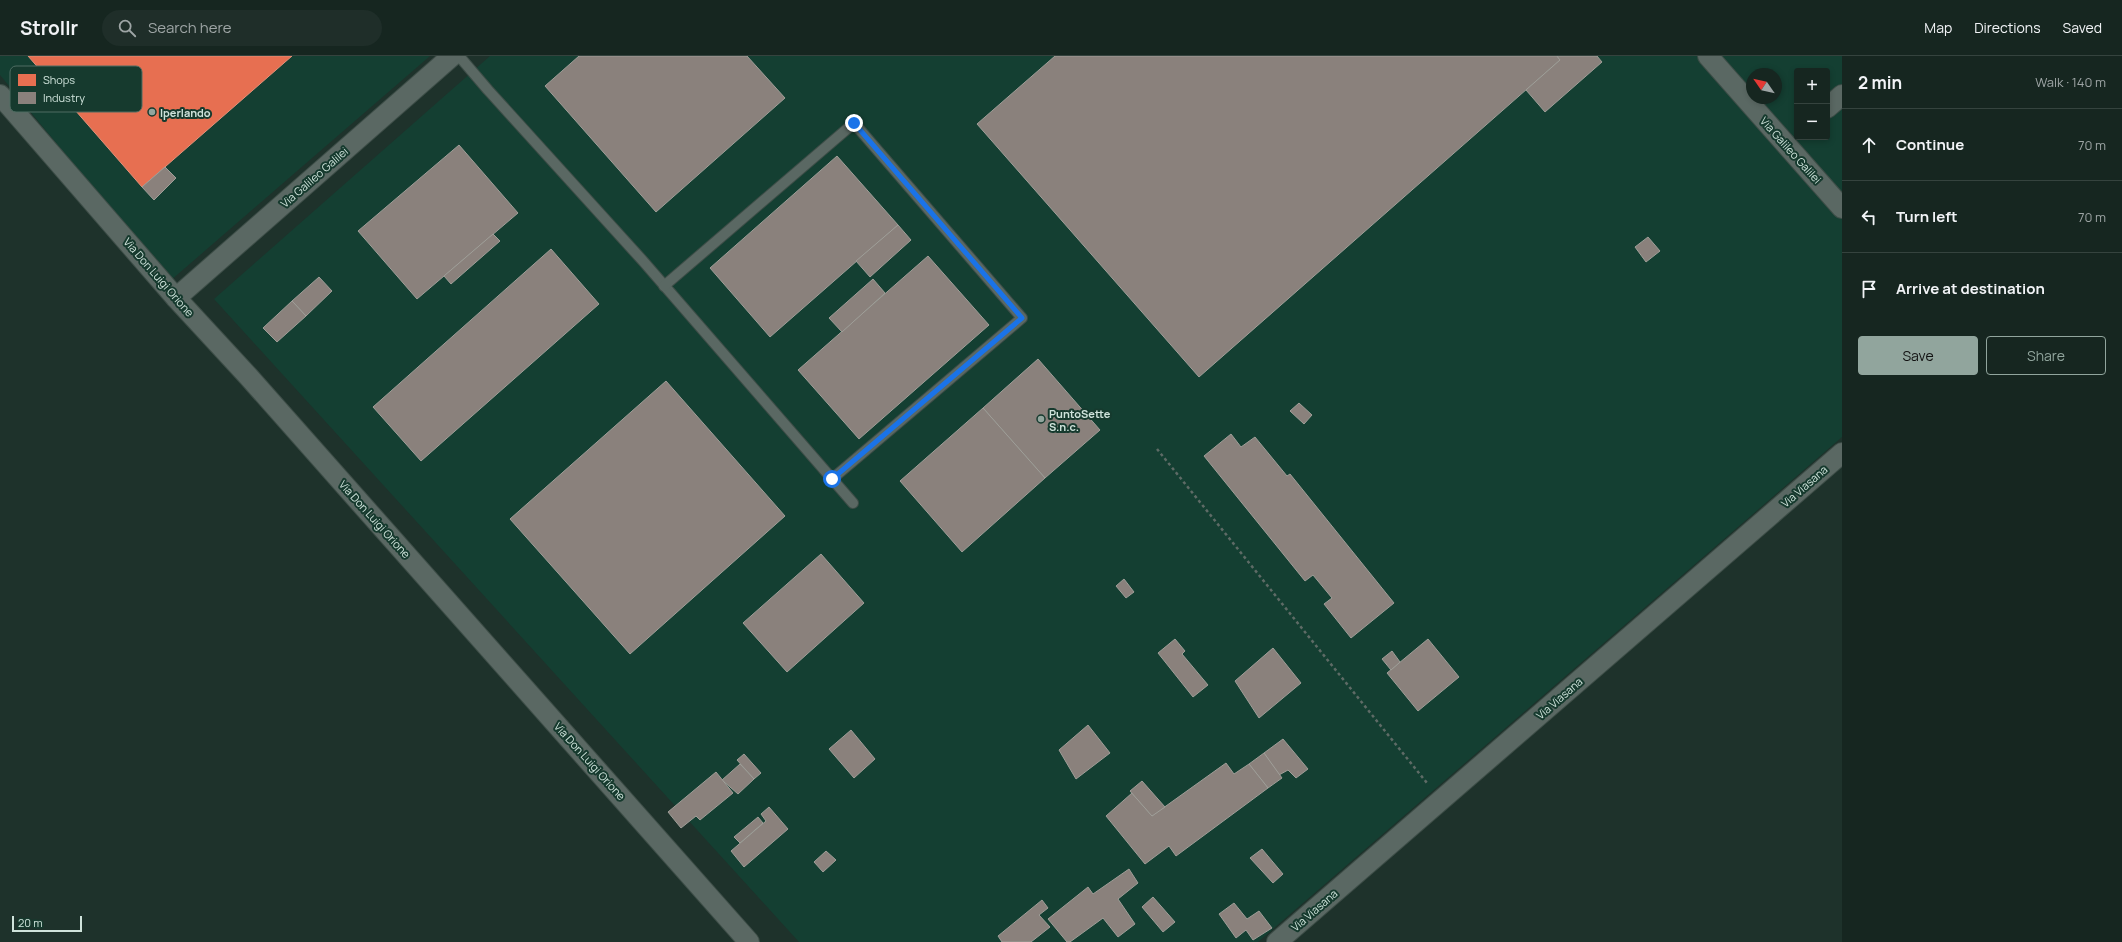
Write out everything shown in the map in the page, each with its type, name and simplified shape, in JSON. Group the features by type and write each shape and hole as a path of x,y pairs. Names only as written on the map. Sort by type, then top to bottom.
{"street":[{"name":"Via Galileo Galilei","path":"176,298 452,56"},
{"name":"Via Galileo Galilei","path":"1708,56 1791,140 1842,208"},
{"path":"1830,105 1842,95"},
{"name":"Via Don Luigi Orione","path":"0,96 10,107"},
{"name":"Via Don Luigi Orione","path":"14,112 176,298 248,376 749,942"},
{"name":"Via Viasana","path":"1277,942 1842,453"}],"lane":[{"path":"459,56 664,286 853,503"},
{"path":"664,286 854,123 1022,318 832,479"}],"path":[{"path":"1157,449 1441,800"}],"shaded area":[{"path":"0,56 430,56 170,281 31,112 142,112 142,66 10,66 10,87 0,75"},
{"path":"490,56 1842,56 1842,437 1258,942 799,942 214,299"}],"building: Shops":[{"name":"Iperlando","path":"28,56 292,56 142,187 77,112 142,112 142,66 37,66"}],"building: Industry":[{"path":"579,56 747,56 785,98 656,212 545,86"},
{"path":"1055,56 1557,56 1560,60 1199,377 977,124"},
{"path":"1557,56 1597,56 1602,62 1545,112 1526,90 1560,60"},
{"path":"459,145 518,213 417,299 358,231"},
{"path":"837,156 898,225 770,337 710,268"},
{"path":"165,167 176,178 154,200 142,187"},
{"path":"898,225 911,240 870,277 856,261"},
{"path":"493,234 500,241 451,284 444,276"},
{"path":"1648,237 1660,251 1646,262 1635,247"},
{"path":"551,249 599,304 421,461 373,407"},
{"path":"928,256 989,325 859,439 798,370"},
{"path":"319,277 332,291 306,316 292,301"},
{"path":"873,279 885,293 842,332 829,318"},
{"path":"292,301 306,316 277,342 263,328"},
{"name":"PuntoSette S.n.c.","path":"1038,359 1100,430 1045,478 983,408"},
{"path":"666,381 785,516 630,654 510,519"},
{"path":"1299,403 1312,415 1304,424 1290,411"},
{"path":"983,408 1045,478 962,552 900,481"},
{"path":"1231,434 1241,447 1255,437 1287,476 1290,474 1394,603 1351,638 1324,604 1332,598 1313,575 1305,581 1204,456"},
{"path":"821,554 864,603 787,672 743,623"},
{"path":"1124,579 1134,592 1126,598 1116,586"},
{"path":"1175,639 1185,651 1182,654 1208,685 1193,697 1158,653"},
{"path":"1428,639 1459,677 1418,711 1387,673"},
{"path":"1273,648 1301,683 1259,718 1235,681"},
{"path":"1392,651 1400,662 1391,670 1382,659"},
{"path":"1088,725 1110,753 1076,779 1059,750"},
{"path":"851,730 875,759 854,778 829,749"},
{"path":"1283,739 1308,769 1296,778 1288,770 1279,775 1264,753"},
{"path":"1264,753 1282,778 1268,788 1249,764"},
{"path":"744,754 761,773 754,779 737,760"},
{"path":"1226,763 1234,774 1249,764 1268,788 1176,856 1169,846 1145,864 1106,816 1132,793 1152,816"},
{"path":"740,764 754,779 738,794 722,780"},
{"path":"716,772 733,793 700,820 696,816 681,828 668,812"},
{"path":"1142,781 1165,807 1152,816 1130,791"},
{"path":"769,807 788,829 744,867 731,851 766,821 761,814"},
{"path":"758,817 763,823 740,843 734,837"},
{"path":"1262,849 1283,874 1273,883 1250,858"},
{"path":"826,851 836,860 823,872 814,862"},
{"path":"1129,869 1138,883 1118,899 1135,924 1118,937 1103,918 1070,942 1067,942 1048,919 1088,887 1093,894"},
{"path":"1153,897 1175,922 1163,932 1142,907"},
{"path":"1042,900 1048,908 1039,915 1050,927 1031,942 1002,942 998,936"},
{"path":"1234,903 1247,919 1259,911 1272,928 1253,940 1246,930 1236,938 1219,914"}],"place":[{"name":"Iperlando","path":"152,112"},
{"name":"PuntoSette S.n.c.","path":"1041,419"}],"route":[{"path":"832,479 1022,318 854,123"}]}
